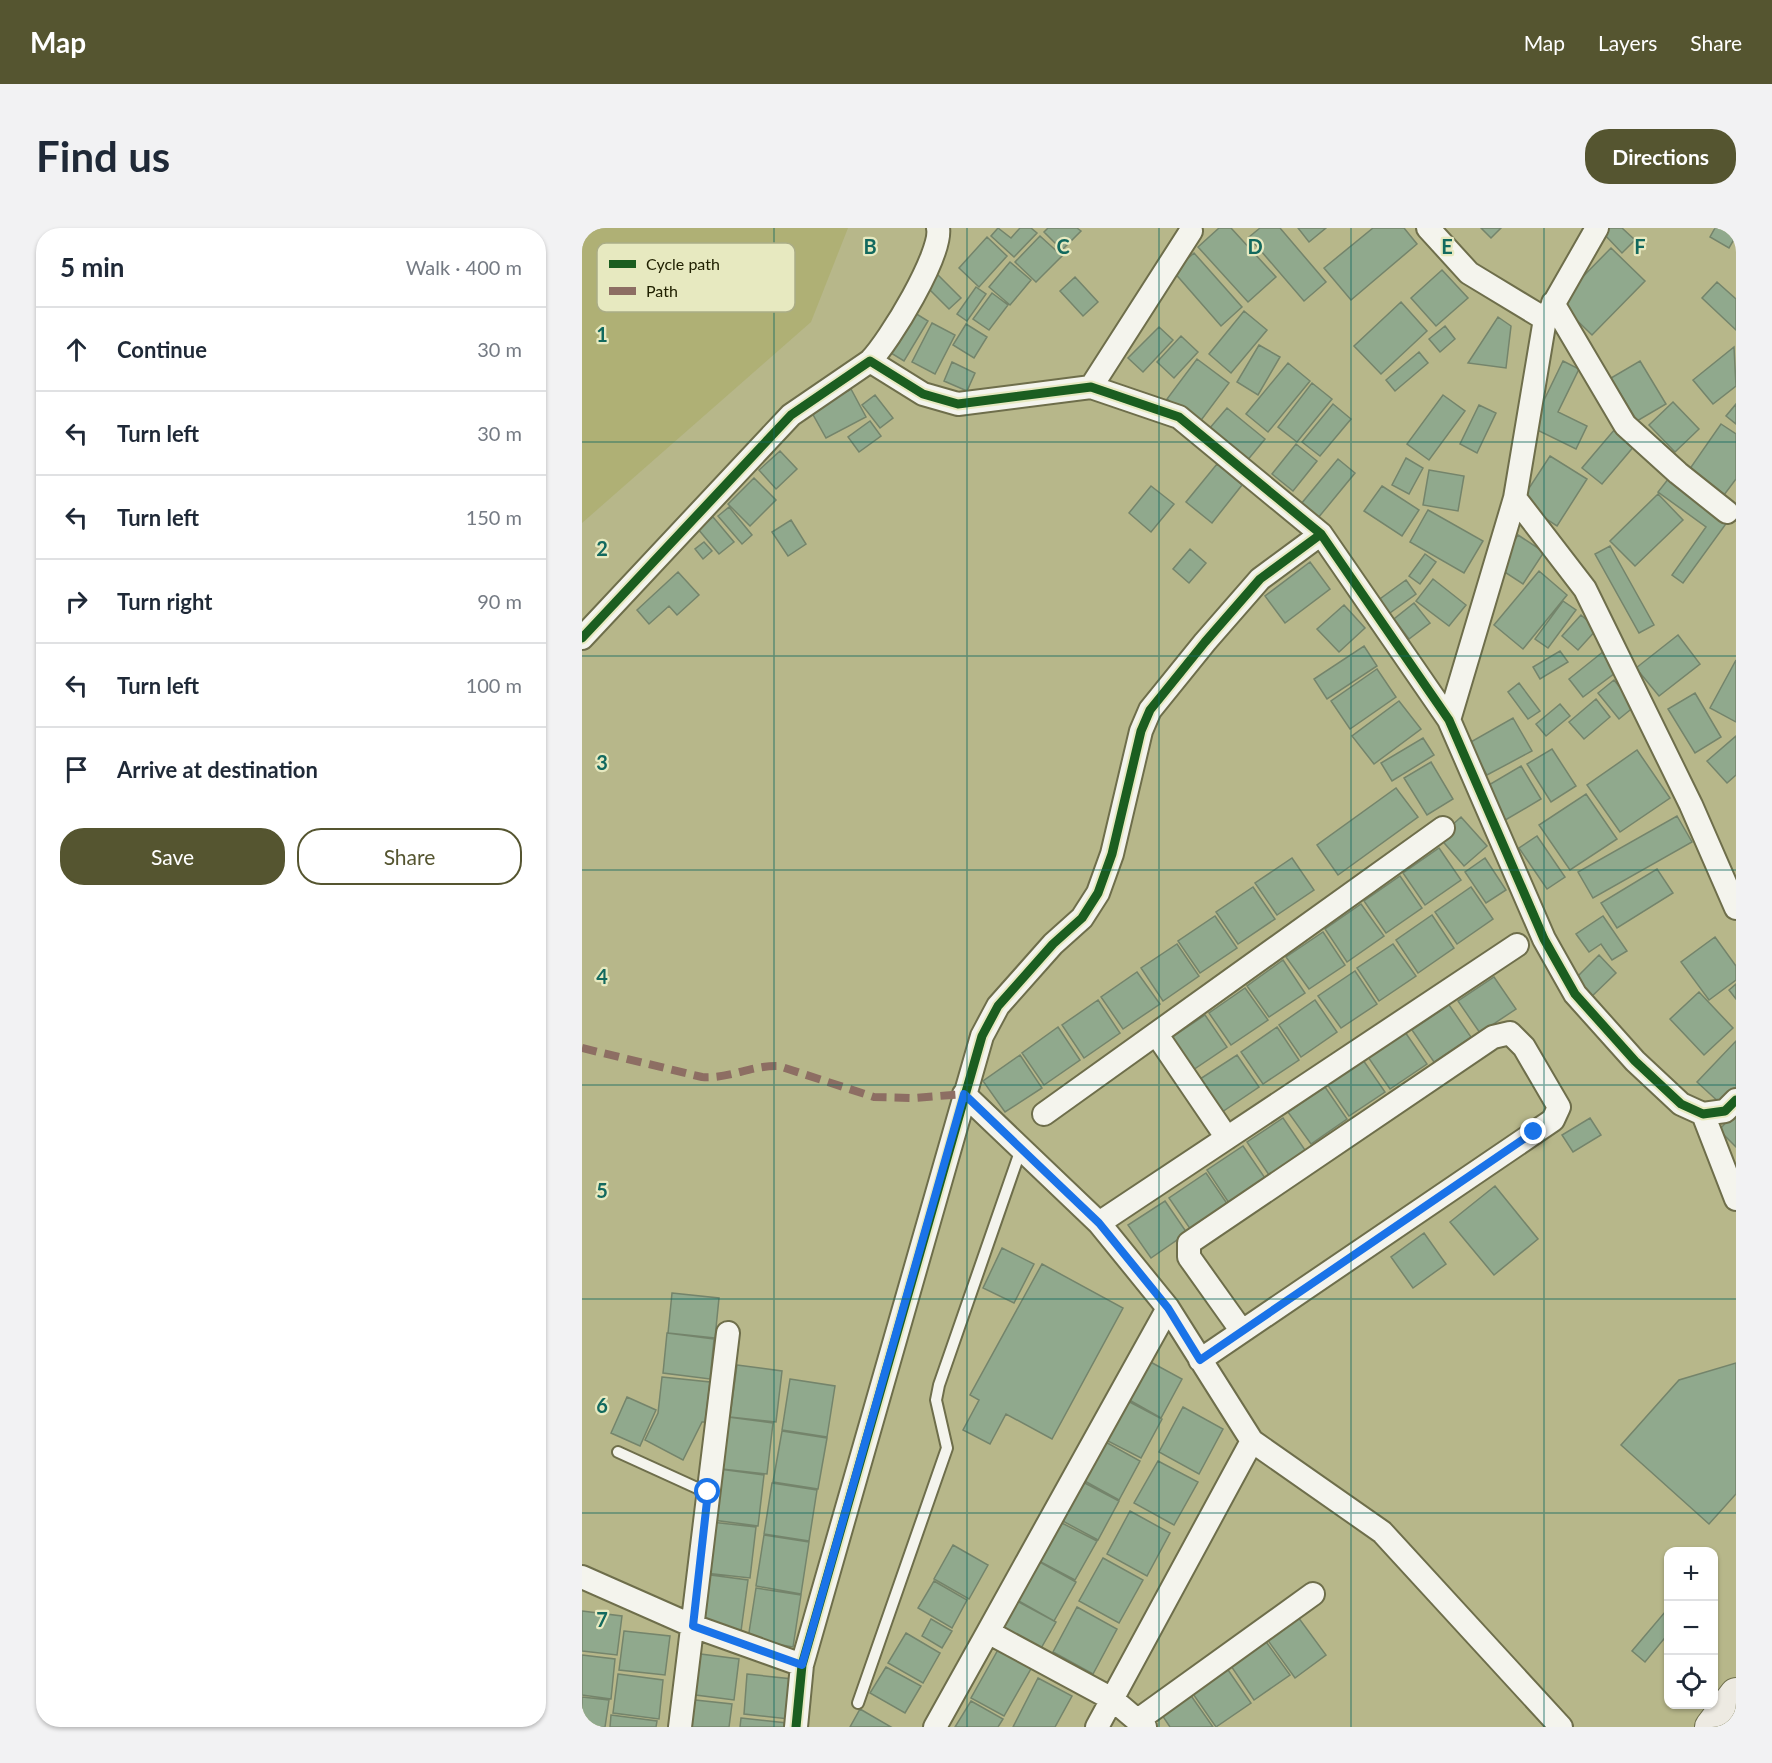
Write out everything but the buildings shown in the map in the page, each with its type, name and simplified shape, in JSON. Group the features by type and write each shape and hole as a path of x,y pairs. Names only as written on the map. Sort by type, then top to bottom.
{"main road":[{"path":"1711,1727 1736,1694"}],"street":[{"path":"582,638 791,415 870,361 884,346 931,262 938,228"},
{"path":"1428,228 1469,273 1549,311 1625,425 1678,473 1727,512"},
{"path":"1449,720 1515,498 1549,311 1597,228"},
{"path":"1091,387 1192,229"},
{"path":"870,361 923,394 958,404 1091,387 1179,417 1321,534 1449,720 1544,939 1575,994 1635,1061 1681,1104 1703,1114 1725,1111 1736,1100"},
{"path":"1515,498 1585,589 1691,805 1736,908"},
{"path":"796,1727 802,1665 982,1036 998,1006 1053,944 1082,918 1098,893 1112,854 1141,730 1150,710 1204,642 1260,579 1321,534"},
{"path":"1044,1114 1443,828"},
{"path":"1099,1223 1517,945"},
{"path":"1200,1360 1553,1120 1559,1107 1524,1047 1510,1033 1493,1037 1189,1243 1189,1257 1241,1330"},
{"path":"1157,1035 1227,1138"},
{"path":"964,1094 1099,1223 1168,1308 1252,1441 1382,1532 1561,1727"},
{"path":"1703,1114 1736,1199"},
{"path":"935,1727 1168,1308"},
{"path":"680,1727 728,1332"},
{"path":"1097,1727 1252,1441"},
{"path":"582,1577 693,1626 802,1665"},
{"path":"988,1632 1112,1699 1141,1723 1313,1594"}],"lane":[{"path":"858,1703 947,1448 936,1400 939,1385 1022,1149"},
{"path":"618,1452 708,1492"}],"green space":[{"path":"582,228 848,228 811,322 582,523"}],"marked path":[{"path":"582,1048 702,1077 722,1076 779,1066 874,1097 914,1098 964,1094"}],"cycle path":[{"path":"582,638 791,415 870,361 923,394 958,404 1091,387 1179,417 1321,534 1449,720 1544,939 1575,994 1635,1061 1681,1104 1703,1114 1725,1111 1736,1100"},
{"path":"796,1727 802,1665 982,1036 998,1006 1053,944 1082,918 1098,893 1112,854 1141,731 1150,710 1260,579 1321,534"}],"route":[{"path":"708,1492 693,1626 802,1665 964,1094 1099,1223 1168,1308 1200,1360 1534,1132"}]}
